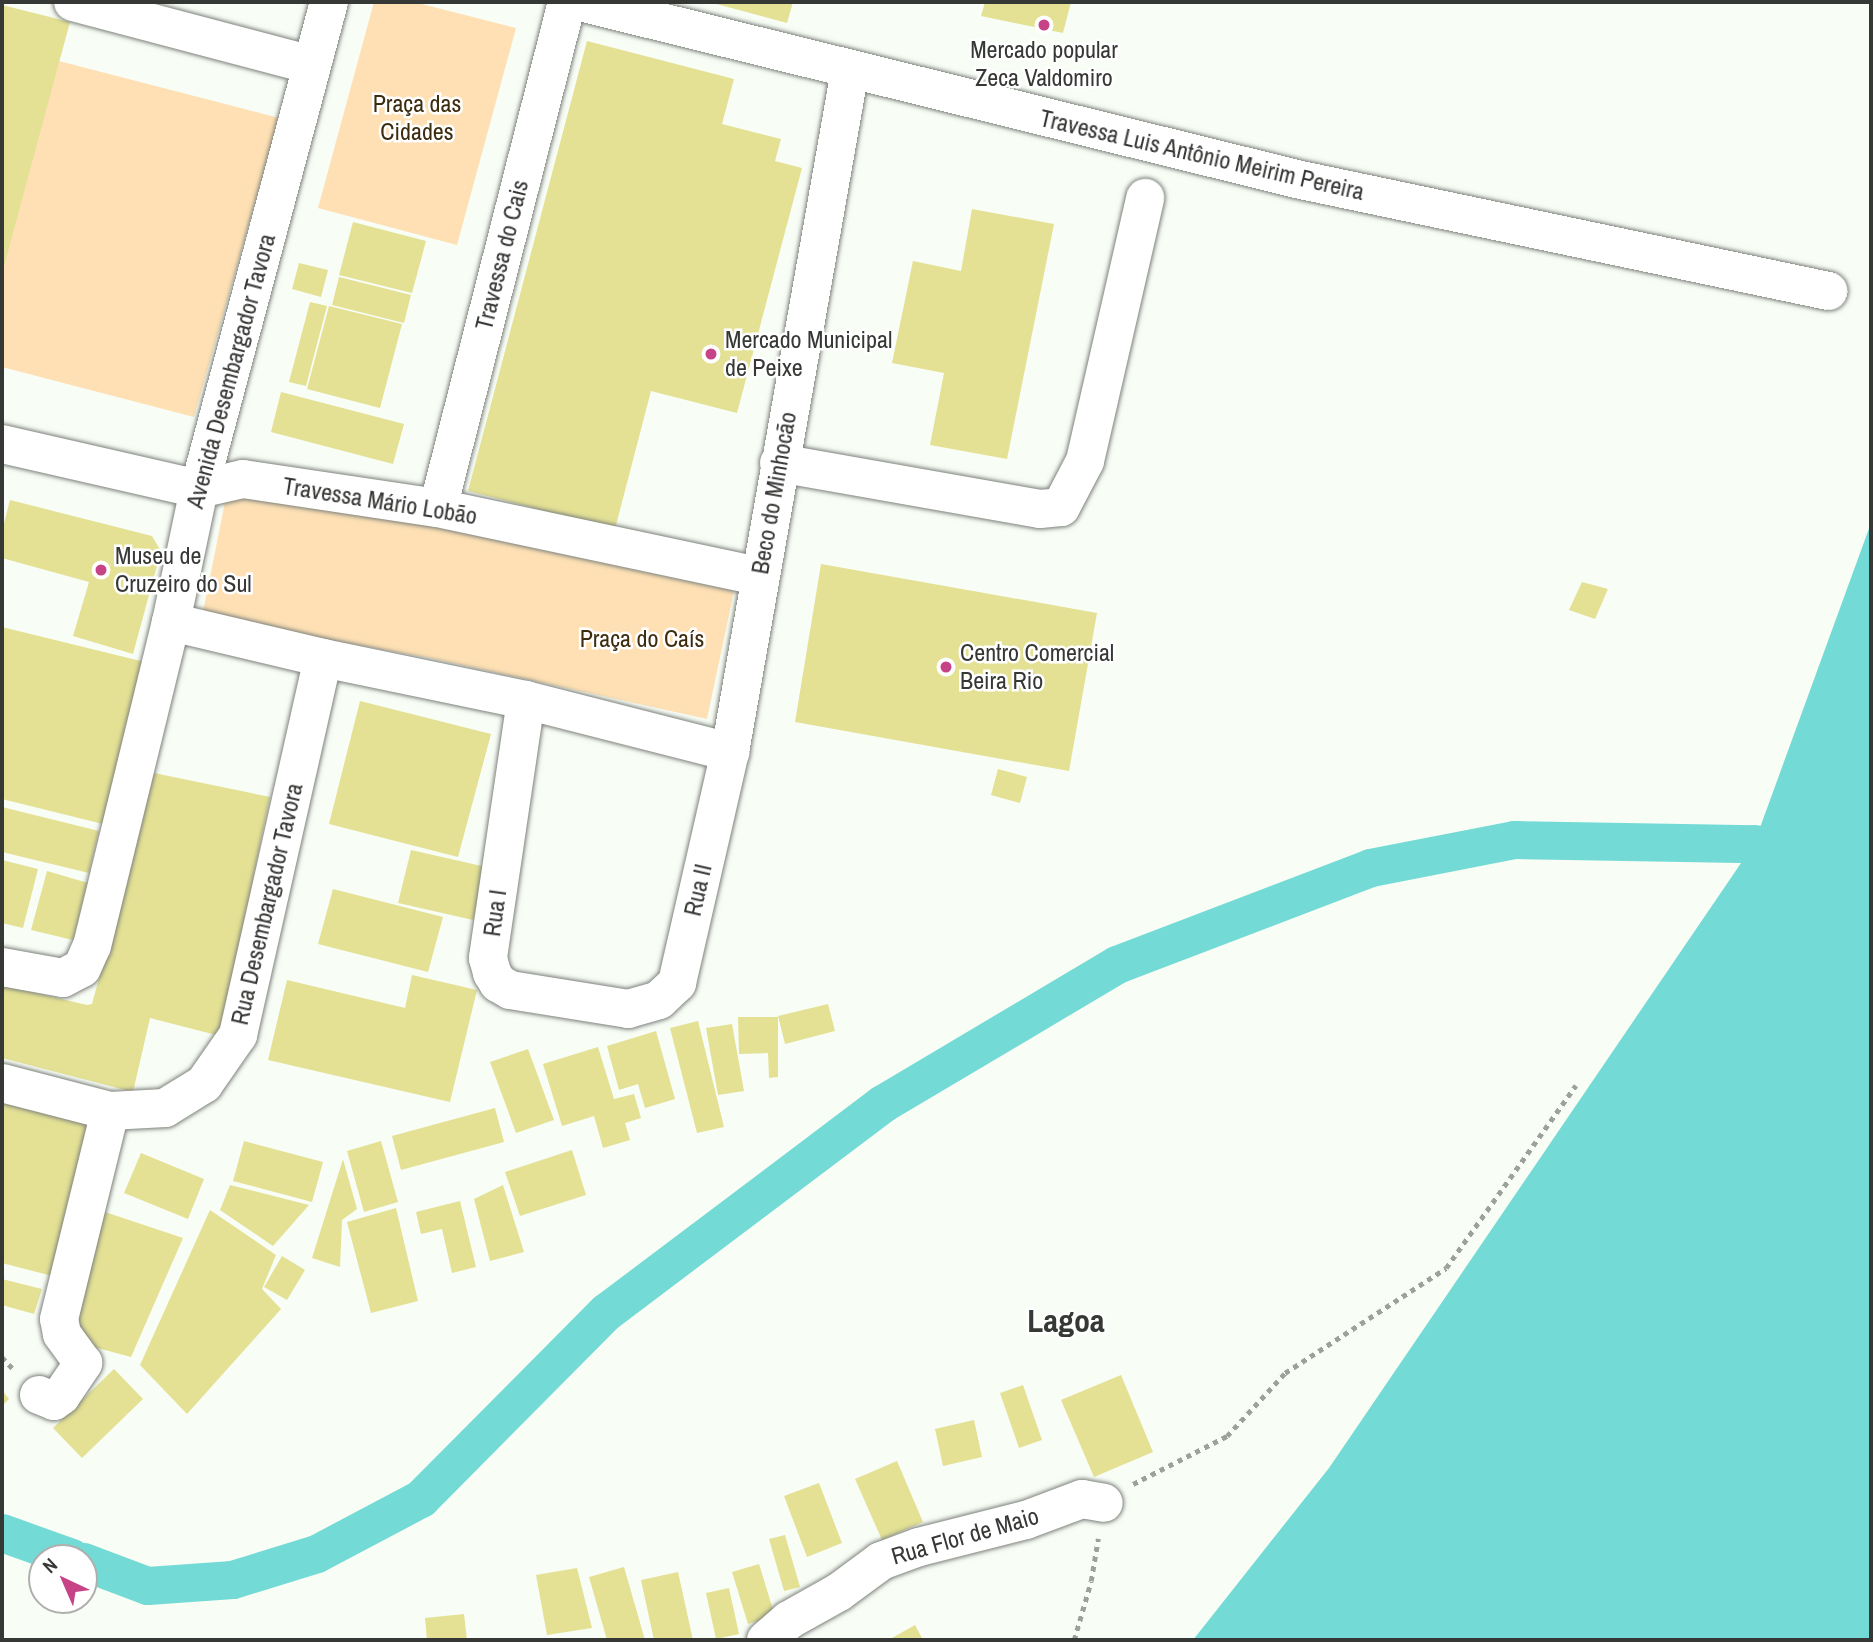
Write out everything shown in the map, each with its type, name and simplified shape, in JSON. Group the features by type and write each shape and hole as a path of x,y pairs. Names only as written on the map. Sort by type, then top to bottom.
{"street":[{"path":"73,2 312,65"},
{"name":"Avenida Desembargador Tavora","path":"2,967 63,978 82,968 92,946 171,622 199,489 329,2"},
{"name":"Travessa do Cais","path":"438,508 567,2"},
{"name":"Travessa Luis Antônio Meirim Pereira","path":"580,2 1301,180 1828,292"},
{"name":"Beco do Minhocão","path":"730,752 850,70"},
{"path":"779,463 1016,506 1040,509 1061,507 1085,461 1145,198"},
{"name":"Travessa Mário Lobão","path":"2,444 199,489 243,480 438,508 759,576"},
{"path":"171,622 323,658 526,700 730,752"},
{"name":"Rua Desembargador Tavora","path":"2,1083 110,1111 165,1108 204,1084 238,1035 323,658"},
{"name":"Rua I","path":"526,700 488,958 492,973 498,983 510,990 628,1009 638,1008"},
{"name":"Rua II","path":"638,1008 659,1000 677,983 730,752"},
{"path":"38,1395 54,1401 61,1396 83,1363 62,1334 59,1319 110,1111"},
{"name":"Rua Flor de Maio","path":"766,1640 789,1620 839,1592 881,1561 919,1547 1026,1520 1082,1499 1104,1503"}],"path":[{"path":"1074,1640 1091,1581 1104,1503 1149,1473 1227,1436 1285,1373 1446,1268 1576,1085"}],"green space":[{"name":"Praça das Cidades","path":"374,2 414,2 516,28 457,245 318,208"},
{"path":"59,61 279,118 194,417 2,367 2,270"},
{"name":"Praça do Caís","path":"228,487 265,491 734,591 707,719 429,658 202,617"}],"water":[{"path":"1871,523 1871,1640 1193,1640 1329,1468 1754,844"}],"building":[{"path":"709,2 793,2 787,23"},
{"name":"Mercado popular Zeca Valdomiro","path":"985,2 1071,2 1063,33 981,16"},
{"path":"2,5 70,22 3,270 2,270"},
{"path":"587,41 734,79 722,124 781,139 775,161 802,168 737,413 651,391 615,529 468,491"},
{"path":"972,209 1054,224 1007,459 930,445 944,373 892,363 913,261 961,271"},
{"path":"353,222 426,241 412,293 339,275"},
{"path":"299,263 328,270 321,297 292,289"},
{"path":"339,277 411,295 404,323 332,305"},
{"path":"310,302 327,306 306,386 289,382"},
{"path":"329,306 402,324 380,408 307,389"},
{"path":"281,392 404,424 393,464 271,432"},
{"name":"Museu de Cruzeiro do Sul","path":"10,500 152,536 161,551 133,654 73,636 89,582 2,558 2,531"},
{"name":"Centro Comercial Beira Rio","path":"821,564 1097,613 1069,771 795,722"},
{"path":"1582,582 1608,589 1595,619 1569,610"},
{"path":"2,627 153,664 111,826 2,799"},
{"path":"360,701 491,734 458,857 329,824"},
{"path":"998,769 1027,777 1020,803 991,795"},
{"path":"154,773 270,797 220,1036 150,1018 133,1092 2,1058 2,985 92,1004"},
{"path":"2,807 99,831 89,873 2,852"},
{"path":"411,850 486,867 473,920 398,903"},
{"path":"2,860 38,869 23,928 2,923"},
{"path":"47,871 88,883 73,940 31,930"},
{"path":"333,889 443,917 428,972 318,944"},
{"path":"412,975 477,990 450,1102 268,1060 287,980 405,1008"},
{"path":"828,1004 835,1031 785,1044 778,1016"},
{"path":"738,1017 778,1017 778,1077 769,1078 768,1053 739,1054"},
{"path":"698,1021 724,1127 697,1133 670,1028"},
{"path":"732,1024 744,1091 718,1095 706,1028"},
{"path":"656,1031 675,1099 645,1108 638,1084 619,1090 607,1046"},
{"path":"598,1047 614,1099 634,1094 641,1118 625,1123 630,1140 603,1148 594,1116 562,1126 543,1064"},
{"path":"528,1049 554,1120 516,1133 490,1062"},
{"path":"2,1103 94,1126 56,1277 2,1263"},
{"path":"495,1108 504,1142 401,1170 392,1136"},
{"path":"244,1141 323,1162 312,1202 233,1181"},
{"path":"381,1141 398,1202 364,1212 347,1151"},
{"path":"572,1150 586,1195 520,1216 505,1172"},
{"path":"141,1153 204,1179 188,1219 124,1193"},
{"path":"343,1159 357,1209 342,1220 340,1267 312,1258"},
{"path":"230,1185 309,1205 273,1246 220,1210"},
{"path":"503,1185 524,1252 490,1261 474,1199"},
{"path":"460,1201 476,1267 452,1273 442,1229 421,1234 416,1212"},
{"path":"396,1208 418,1301 371,1313 347,1222"},
{"path":"210,1210 276,1255 262,1289 281,1309 187,1414 140,1365"},
{"path":"105,1212 183,1238 131,1357 71,1341"},
{"path":"282,1256 305,1270 287,1300 264,1287"},
{"path":"2,1279 42,1289 34,1314 2,1305"},
{"path":"114,1369 143,1399 82,1458 53,1428"},
{"path":"1121,1375 1153,1452 1094,1477 1061,1400"},
{"path":"1023,1385 1042,1440 1019,1448 1000,1393"},
{"path":"2,1390 9,1399 2,1406"},
{"path":"974,1420 982,1457 943,1466 935,1429"},
{"path":"897,1461 923,1522 882,1540 855,1479"},
{"path":"819,1483 842,1543 807,1557 784,1496"},
{"path":"785,1535 800,1587 784,1591 769,1539"},
{"path":"759,1564 775,1616 748,1624 732,1572"},
{"path":"624,1567 645,1640 607,1640 589,1577"},
{"path":"577,1568 592,1628 547,1635 536,1575"},
{"path":"678,1572 693,1640 654,1640 641,1580"},
{"path":"729,1588 739,1634 716,1639 706,1593"},
{"path":"464,1614 467,1640 427,1640 425,1618"},
{"path":"915,1625 923,1640 893,1640 892,1638"}],"waterway":[{"path":"98,1567 148,1586 233,1580 317,1554 421,1499 607,1312 883,1104 1117,965 1371,868 1515,840 1754,844 1871,863"},
{"path":"2,1533 33,1544"}],"place":[{"name":"Mercado popular Zeca Valdomiro","path":"1044,25"},
{"name":"Mercado Municipal de Peixe","path":"711,354"},
{"name":"Museu de Cruzeiro do Sul","path":"101,570"},
{"name":"Centro Comercial Beira Rio","path":"946,667"}],"district":[{"name":"Lagoa","path":"1066,1321"}]}
